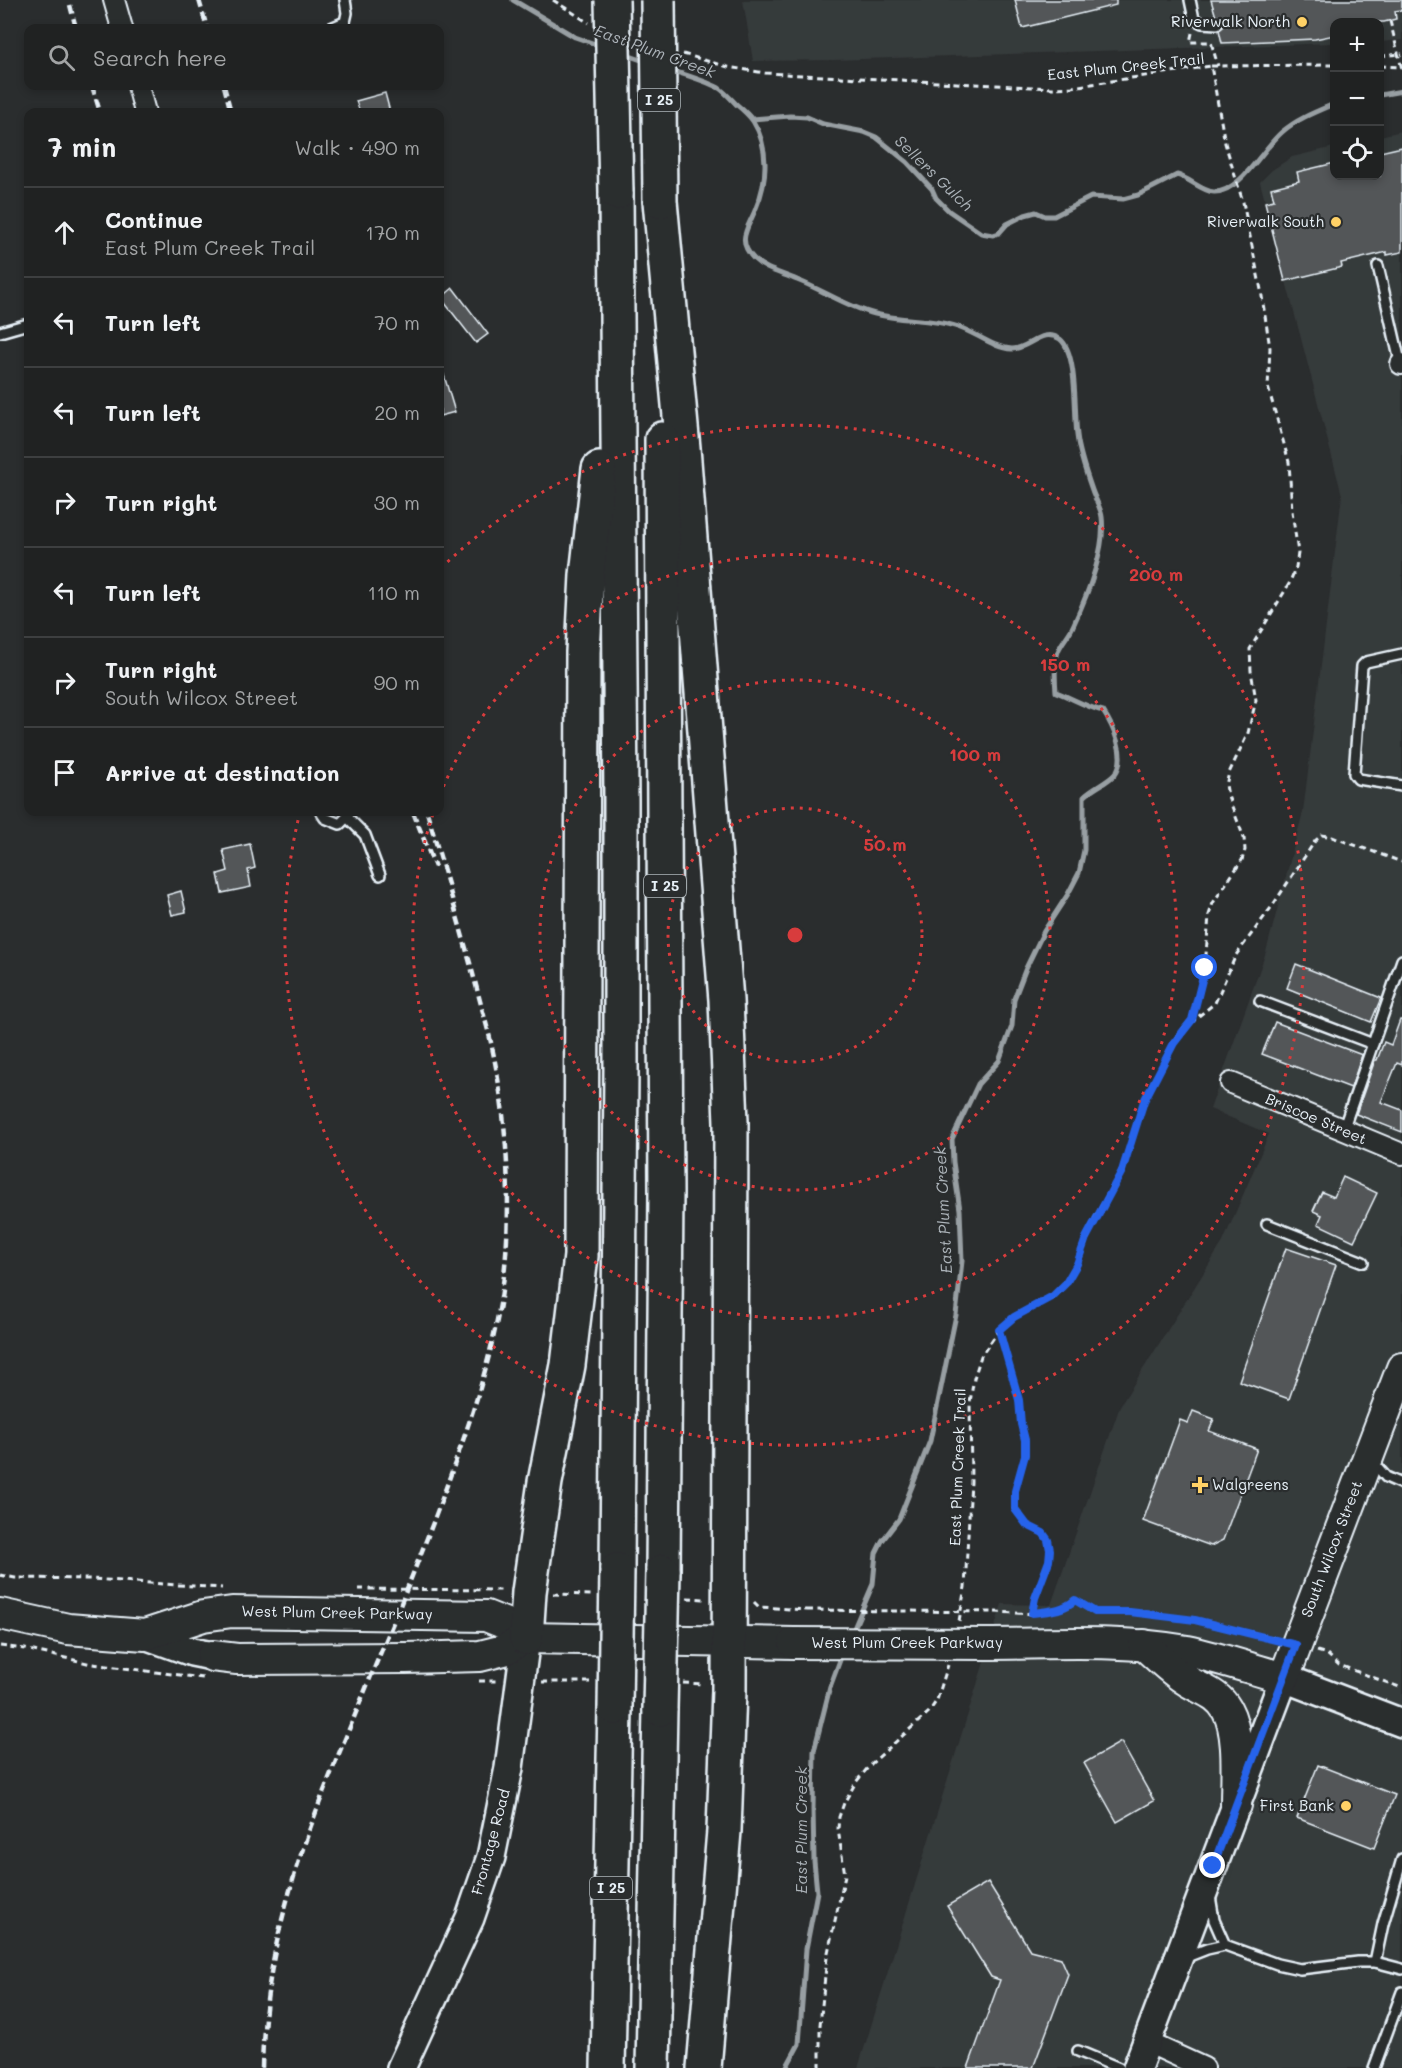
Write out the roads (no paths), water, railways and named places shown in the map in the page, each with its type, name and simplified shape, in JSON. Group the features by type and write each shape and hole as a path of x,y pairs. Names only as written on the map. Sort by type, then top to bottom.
{"highway":[{"name":"I 25","path":"608,2068 617,1570 621,1070 616,192 612,0"},
{"name":"I 25","path":"653,2068 663,1571 666,1168 658,0"},
{"path":"660,201 683,447 726,1000 731,1166 729,1643 724,1831 704,2068"},
{"path":"526,1638 529,1592 545,1482 568,1365 581,1256 583,652 588,575 616,291"}],"main road":[{"name":"South Wilcox Street","path":"1137,2068 1402,1368"},
{"name":"West Plum Creek Parkway","path":"146,1635 203,1616 243,1612 486,1616 506,1624 526,1638"},
{"name":"West Plum Creek Parkway","path":"0,1614 68,1629 146,1635 192,1652 248,1659 480,1656 504,1650 526,1638 729,1643 1144,1646 1185,1651 1221,1659 1284,1678"},
{"name":"Frontage Road","path":"401,2068 470,1918 491,1857 509,1768 526,1638"},
{"path":"1144,1646 1190,1683 1217,1697 1227,1710 1234,1738 1236,1805"},
{"path":"1284,1678 1402,1723"}],"street":[{"path":"114,0 121,24"},
{"path":"139,90 144,108"},
{"name":"Briscoe Street","path":"1231,1083 1402,1154"},
{"path":"1147,2042 1204,2068"}],"lane":[{"path":"340,24 345,22 347,13 345,0"},
{"path":"1190,0 1194,19 1202,23 1217,24"},
{"path":"1377,266 1402,366"},
{"path":"0,332 24,325"},
{"path":"1402,654 1366,662 1362,666 1354,774 1358,779 1402,786"},
{"path":"324,816 340,824 346,816"},
{"path":"350,816 365,835 380,875"},
{"path":"1343,1130 1402,960"},
{"path":"1260,1001 1373,1044"},
{"path":"1267,1224 1363,1262"},
{"path":"1368,1457 1386,1477 1402,1484"},
{"path":"1375,1962 1383,1924 1402,1859"},
{"path":"1209,1878 1214,1920 1225,1945"},
{"path":"1177,1961 1207,1948 1225,1945 1277,1964 1300,1969 1375,1962 1402,1969"},
{"path":"1374,2068 1400,2007 1402,1992"},
{"path":"1078,2051 1119,2068"}],"waterway":[{"name":"East Plum Creek","path":"513,0 575,37 601,46"},
{"name":"East Plum Creek","path":"624,54 647,62"},
{"name":"East Plum Creek","path":"670,70 719,88 750,117 758,131 764,153 765,175 760,197 744,240 748,252 759,263 865,311 955,326 1005,348 1018,348 1047,336 1060,339 1066,346 1070,357 1079,449 1102,517 1101,544 1094,573 1073,626 1058,651 1055,683 1056,692 1103,711 1118,742 1119,767 1112,777 1084,797 1084,850 1079,873 1044,931 1026,968 1014,999 1012,1026 999,1061 978,1084 952,1139 960,1210 962,1261 956,1315 930,1441 899,1519 876,1553 873,1584 852,1633"},
{"name":"Sellers Gulch","path":"1384,94 1402,91"},
{"name":"Sellers Gulch","path":"752,119 807,117 823,124 864,132 876,137 907,162 949,211 981,233 993,235 999,233 1007,224 1025,215 1036,212 1045,216 1054,216 1091,197 1123,199 1138,195 1177,175 1210,191 1224,190 1242,178 1288,127 1330,106"},
{"name":"East Plum Creek","path":"786,2068 799,2044 806,1949 817,1892 814,1861 814,1751 830,1687 843,1652"}],"railway":[{"path":"199,0 206,24"},
{"path":"70,5 75,24"},
{"path":"93,90 99,108"},
{"path":"225,90 230,108"},
{"path":"415,816 435,867"},
{"path":"262,2068 271,1974 280,1930 304,1844 459,1453 488,1358 502,1288 506,1255 508,1186 499,1083 459,922 428,816"}],"place":[{"name":"Riverwalk North","path":"1302,22"},
{"name":"Riverwalk South","path":"1336,222"},
{"name":"Walgreens","path":"1200,1485"},
{"name":"First Bank","path":"1346,1806"}]}
